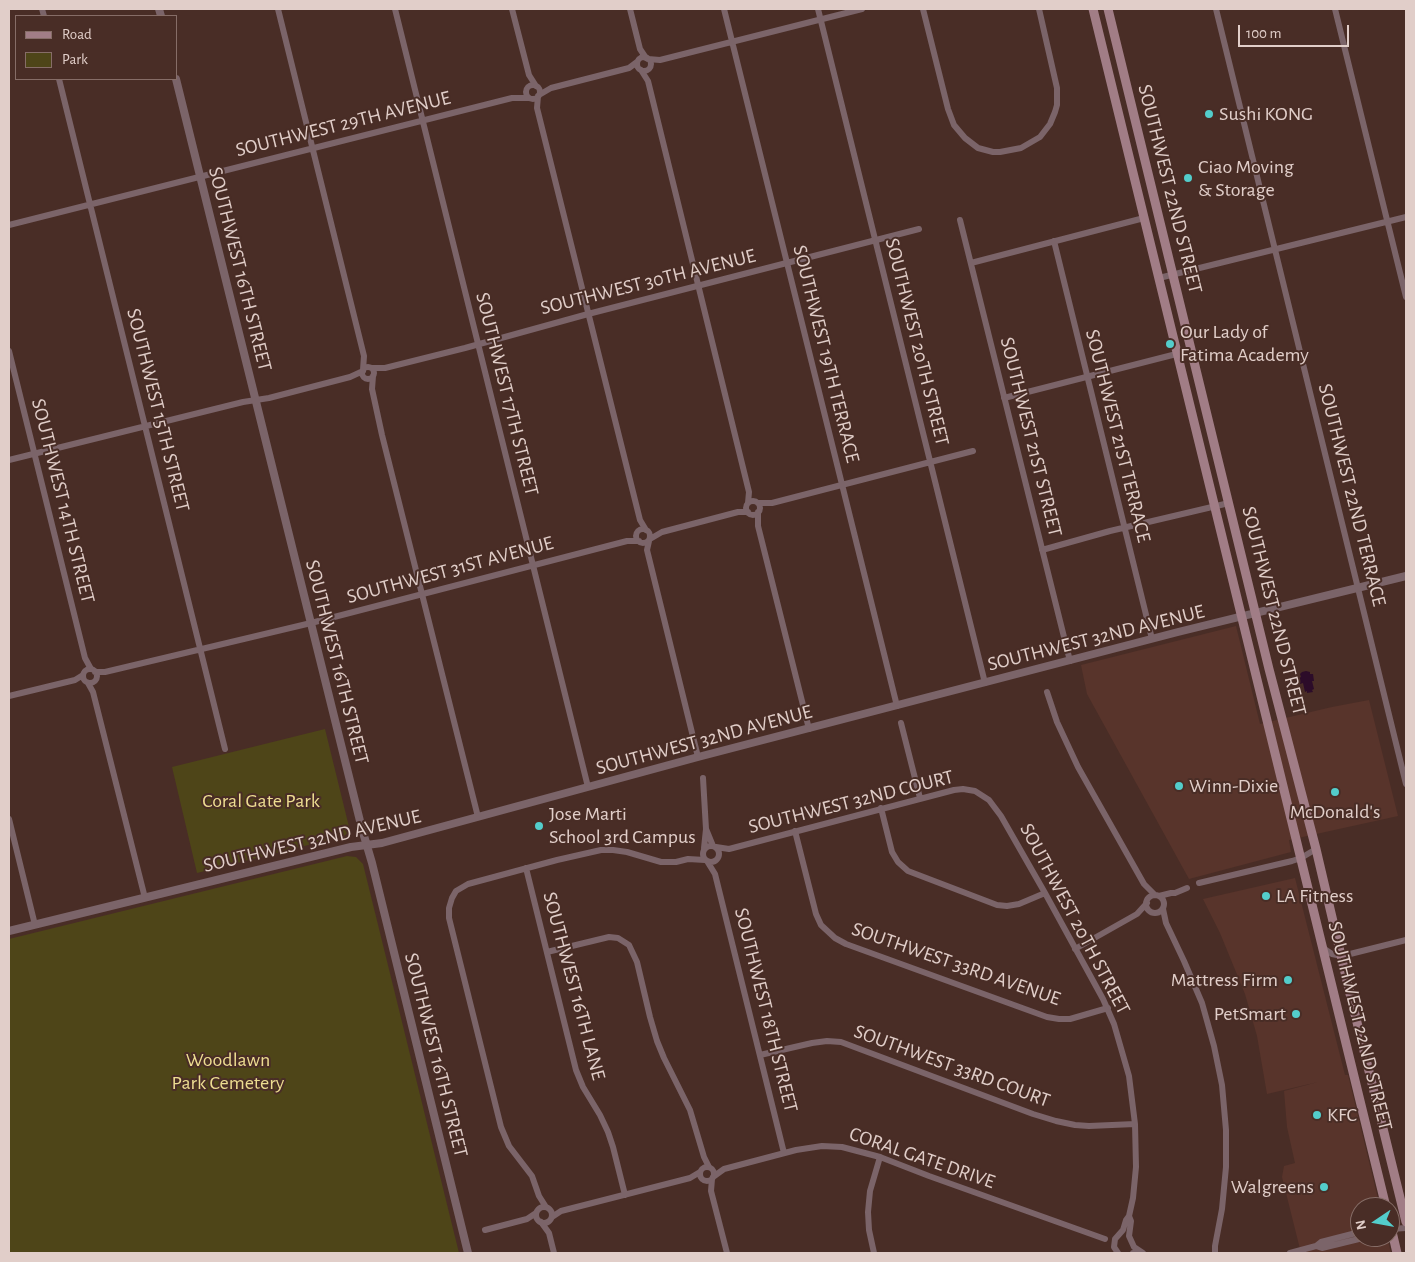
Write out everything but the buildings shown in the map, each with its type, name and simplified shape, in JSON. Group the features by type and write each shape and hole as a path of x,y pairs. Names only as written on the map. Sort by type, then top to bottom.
{"main road":[{"name":"SOUTHWEST 22ND STREET","path":"1093,9 1384,1197"},
{"name":"SOUTHWEST 22ND STREET","path":"1108,9 1229,504 1316,849 1406,1222"},
{"path":"1144,218 1159,214"},
{"path":"1281,779 1298,779"}],"street":[{"path":"278,9 478,817"},
{"name":"SOUTHWEST 17TH STREET","path":"395,9 588,787"},
{"path":"512,9 529,75 539,90 537,108"},
{"path":"630,9 640,48 648,63 648,79 749,492 748,509 758,526 809,729"},
{"name":"SOUTHWEST 19TH TERRACE","path":"724,9 897,706"},
{"name":"SOUTHWEST 20TH STREET","path":"818,9 985,683"},
{"path":"648,63 862,9"},
{"path":"923,9 948,109 954,125 965,138 978,148 993,152 1016,150 1035,140 1045,131 1053,118 1057,104 1057,88 1039,9"},
{"name":"SOUTHWEST 22ND TERRACE","path":"1216,9 1406,784"},
{"path":"1336,9 1406,297"},
{"path":"640,48 639,65 648,79"},
{"path":"639,65 642,57 648,63"},
{"path":"639,65 645,70 648,63"},
{"path":"530,98 534,99 551,88 639,65"},
{"path":"529,75 526,94 537,108 640,520 650,534 647,550 698,757"},
{"name":"SOUTHWEST 15TH STREET","path":"59,80 225,749"},
{"name":"SOUTHWEST 16TH STREET","path":"176,80 468,1253"},
{"path":"527,89 531,86 551,88"},
{"name":"SOUTHWEST 29TH AVENUE","path":"512,98 527,89"},
{"name":"SOUTHWEST 29TH AVENUE","path":"9,225 512,98 530,98"},
{"path":"1159,278 1406,217"},
{"path":"971,262 1144,218"},
{"name":"SOUTHWEST 21ST STREET","path":"960,220 1070,661"},
{"name":"SOUTHWEST 30TH AVENUE","path":"368,373 919,229"},
{"name":"SOUTHWEST 21ST TERRACE","path":"1054,241 1152,639"},
{"name":"SOUTHWEST 14TH STREET","path":"9,350 86,660 89,662 90,676"},
{"path":"1004,398 1192,350"},
{"path":"9,460 368,373"},
{"path":"748,509 754,514 772,503 973,451"},
{"path":"749,492 760,506 758,526"},
{"path":"748,509 751,501 772,503"},
{"path":"1042,550 1124,528 1229,504"},
{"path":"639,542 645,543 660,532 748,509"},
{"path":"640,520 636,538 647,550"},
{"path":"637,533 641,530 660,532"},
{"name":"SOUTHWEST 31ST AVENUE","path":"629,540 637,533"},
{"name":"SOUTHWEST 31ST AVENUE","path":"90,676 311,623 629,540 639,542"},
{"name":"SOUTHWEST 32ND AVENUE","path":"9,931 352,847 382,843 698,757 1152,639 1406,576"},
{"path":"9,696 90,676 145,898"},
{"path":"1047,692 1057,722 1071,753 1146,886 1163,900 1166,923 1202,1003 1222,1085 1226,1130 1226,1167 1222,1209 1215,1250 1211,1253"},
{"path":"901,723 920,798"},
{"path":"703,778 706,829 703,855 706,860"},
{"name":"SOUTHWEST 32ND COURT","path":"718,858 729,849 920,798 960,789 980,794"},
{"name":"SOUTHWEST 20TH STREET","path":"980,794 989,800 1001,816 1108,1008 1118,1033 1128,1070 1134,1106 1136,1167 1129,1216 1121,1233 1115,1238 1116,1251"},
{"path":"881,808 892,852 898,862 908,871 997,905 1019,904 1045,893"},
{"path":"9,820 35,925"},
{"path":"549,1233 540,1221 542,1210 532,1176 509,1146 502,1127 449,918 449,908 454,894 468,884 604,850 627,852 661,862 676,862 688,859 712,862 718,858 718,851 706,829"},
{"name":"SOUTHWEST 33RD AVENUE","path":"795,831 816,914 821,925 835,938 846,944 1048,1017 1070,1019 1108,1008"},
{"path":"688,859 708,846 715,846"},
{"name":"SOUTHWEST 32ND COURT","path":"715,846 729,849"},
{"path":"1199,883 1301,858 1316,849"},
{"name":"SOUTHWEST 18TH STREET","path":"718,858 716,874 784,1153"},
{"name":"SOUTHWEST 18TH STREET","path":"706,860 716,874"},
{"name":"SOUTHWEST 16TH LANE","path":"526,868 576,1070 583,1087 600,1115 614,1147 625,1195"},
{"path":"1146,886 1148,908 1162,922 1166,923"},
{"path":"1138,914 1151,896 1175,893 1187,888"},
{"path":"1075,948 1138,914 1159,912 1175,893"},
{"path":"547,952 605,937 618,938 626,942 632,949 657,1041 690,1110 704,1157 714,1172 711,1191"},
{"path":"1323,948 1332,954 1342,956 1406,940"},
{"name":"SOUTHWEST 33RD COURT","path":"760,1055 812,1043 841,1042 1056,1121 1082,1126 1135,1124"},
{"name":"CORAL GATE DRIVE","path":"710,1168 724,1169 814,1147 848,1148 880,1157 1079,1231 1106,1239"},
{"path":"704,1157 702,1175 711,1191 727,1253"},
{"path":"874,1253 869,1230 868,1212 870,1191 880,1157"},
{"path":"702,1175 705,1167 710,1168"},
{"name":"CORAL GATE DRIVE","path":"712,1178 724,1169"},
{"path":"485,1230 527,1219 542,1210 561,1210 702,1175"},
{"path":"702,1175 708,1181 712,1178"},
{"path":"542,1210 551,1219"},
{"path":"527,1219 546,1222 561,1210"},
{"name":"SOUTHWEST 20TH STREET","path":"1129,1216 1131,1221 1129,1236 1138,1253"},
{"path":"551,1219 549,1233 554,1253"},
{"path":"1290,1253 1350,1235"},
{"path":"1316,1246 1322,1248 1350,1241"}],"shaded area":[{"path":"1236,626 1260,724 1369,700 1398,816 1289,840 1291,852 1189,879 1087,694 1081,665"},
{"path":"1306,671 1313,674 1313,692 1305,692 1303,683 1300,684 1300,674"},
{"path":"1295,878 1345,1075 1348,1075 1378,1197 1350,1197 1350,1247 1390,1247 1391,1253 1301,1253 1282,1177 1284,1166 1295,1163 1287,1127 1284,1091 1318,1082 1267,1094 1257,1036 1245,994 1220,933 1203,899"}],"green space":[{"name":"Coral Gate Park","path":"325,729 350,831 344,836 197,873 172,767"},
{"name":"Woodlawn Park Cemetery","path":"347,856 356,857 363,864 459,1253 9,1253 9,939"}],"place":[{"name":"Sushi KONG","path":"1209,114"},
{"name":"Ciao Moving & Storage","path":"1188,178"},
{"name":"Our Lady of Fatima Academy","path":"1170,344"},
{"name":"Winn-Dixie","path":"1179,786"},
{"name":"McDonald's","path":"1335,792"},
{"name":"Jose Marti School 3rd Campus","path":"539,826"},
{"name":"LA Fitness","path":"1266,896"},
{"name":"Mattress Firm","path":"1288,980"},
{"name":"PetSmart","path":"1296,1014"},
{"name":"KFC","path":"1317,1115"},
{"name":"Walgreens","path":"1324,1187"}]}
